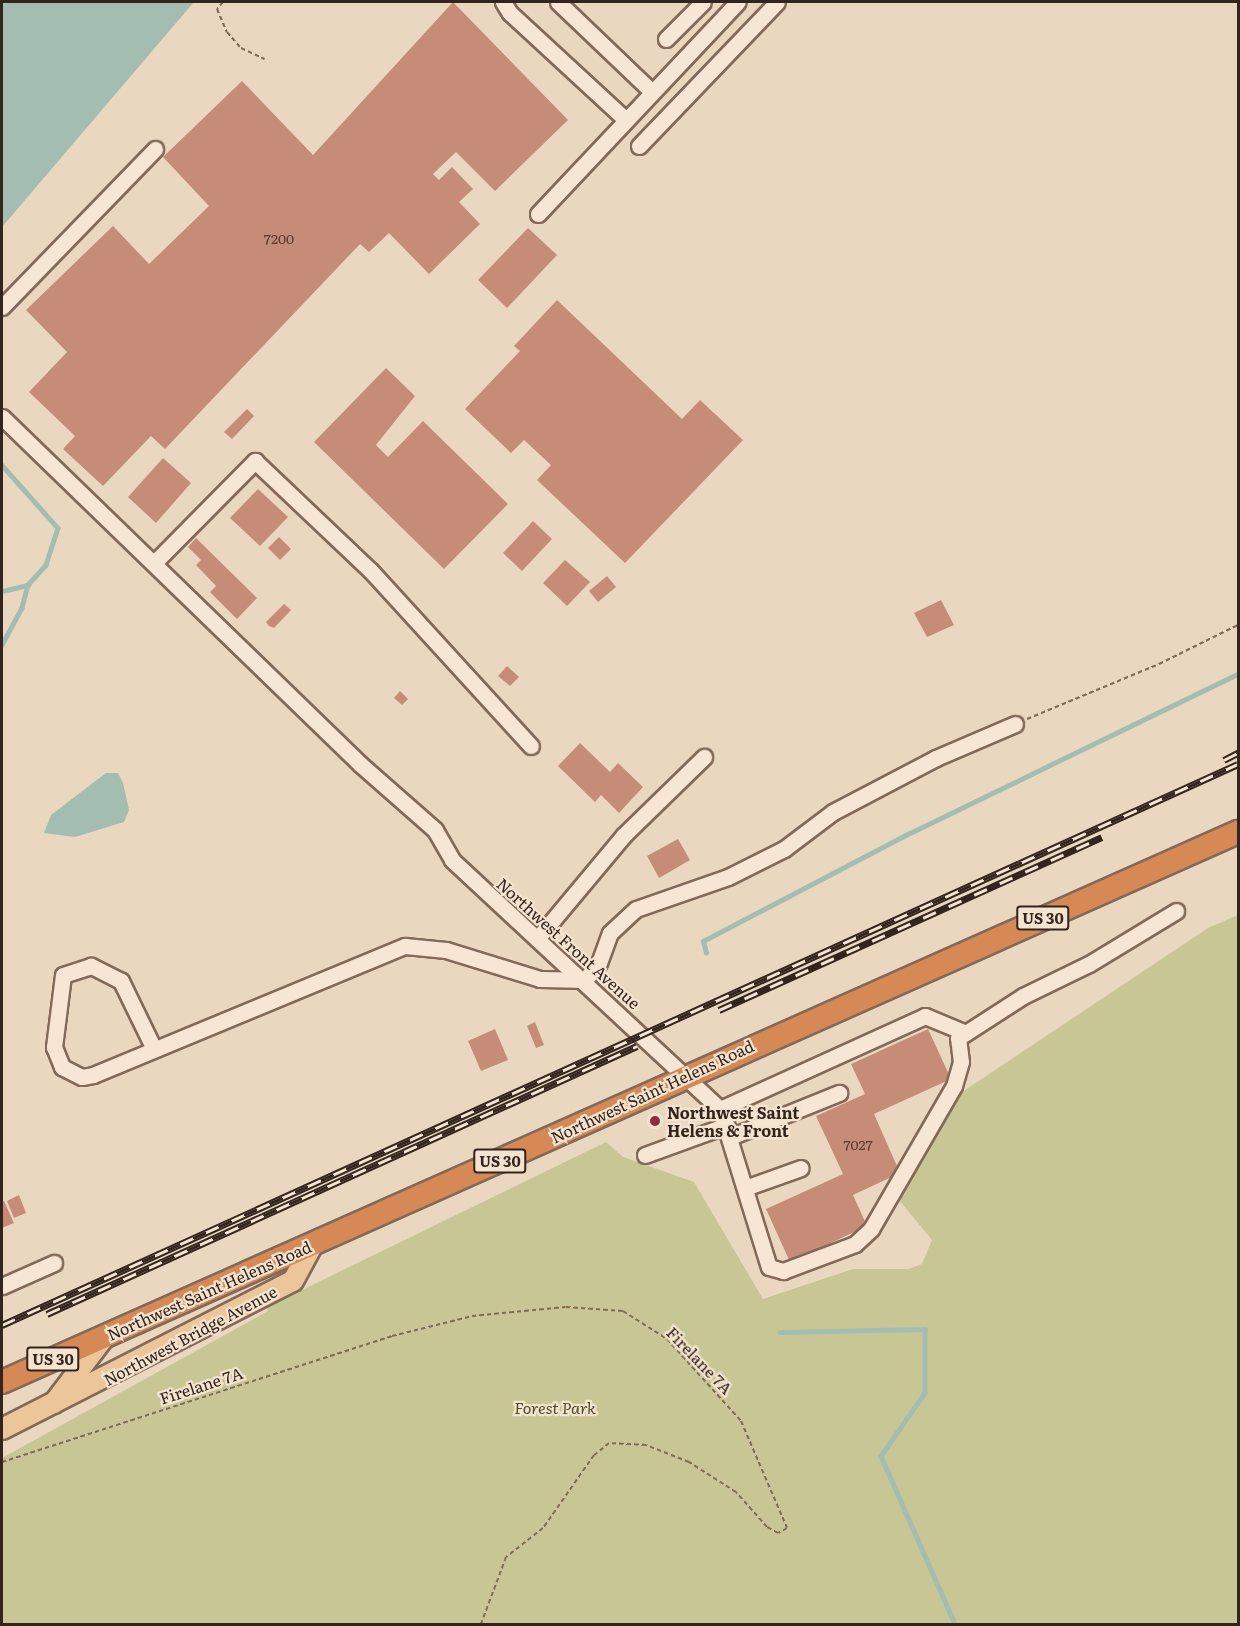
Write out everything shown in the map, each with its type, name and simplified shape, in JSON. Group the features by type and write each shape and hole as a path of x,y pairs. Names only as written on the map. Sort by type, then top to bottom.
{"highway":[{"name":"Northwest Saint Helens Road","path":"2,1382 687,1075 1239,832"}],"main road":[{"name":"Northwest Bridge Avenue","path":"2,1429 50,1407 293,1281 312,1244"},
{"name":"Northwest Bridge Avenue","path":"50,1407 105,1336"}],"lane":[{"path":"503,2 510,13 625,118"},
{"path":"558,2 651,91"},
{"path":"666,39 703,2"},
{"path":"538,214 625,118 738,2"},
{"path":"639,146 777,2"},
{"path":"2,307 155,149"},
{"name":"Northwest Front Avenue","path":"2,417 360,764 435,830 452,860 585,980 720,1109"},
{"path":"154,563 255,461 372,571 531,746"},
{"path":"154,1049 121,981 91,966 63,975 54,1033 62,1067 82,1077 93,1076 405,946 446,950 540,979 585,980 599,963 610,933 636,909 746,868 784,849 833,812 936,758 1015,724"},
{"path":"537,939 624,835 704,757"},
{"path":"966,1033 925,1016 720,1109 769,1267 783,1272 855,1244 876,1221 954,1086 961,1062 958,1038 1176,911"},
{"path":"645,1155 728,1131 839,1093"},
{"path":"745,1188 801,1168"},
{"path":"2,1286 54,1263"}],"path":[{"path":"223,2 217,9 227,32 241,48 265,59"},
{"path":"1015,724 1160,664 1239,625"},
{"name":"Firelane 7A","path":"2,1462 392,1336 472,1316 566,1307 623,1311 667,1339 741,1421 788,1528 778,1533 767,1527 736,1492 689,1462 646,1445 609,1443 594,1455 543,1528 506,1557 481,1624"}],"green space":[{"name":"Forest Park","path":"1238,915 1238,1624 2,1624 2,1458 268,1311 267,1307 606,1142 623,1157 694,1182 763,1299 853,1269 909,1269 922,1264 932,1240 899,1200 959,1094 1208,928"}],"shaded area":[{"path":"2,2 194,2 2,227"},
{"path":"106,773 118,773 123,783 129,810 124,822 75,837 44,833 51,815"}],"building":[{"path":"453,2 568,120 495,191 456,152 433,174 439,180 452,167 473,189 459,202 480,224 429,274 389,233 369,252 360,244 165,449 151,436 103,486 63,449 75,436 29,392 67,352 26,310 113,226 149,264 209,206 163,157 242,81 313,155"},
{"path":"528,228 557,255 507,308 478,280"},
{"path":"557,300 682,419 700,400 743,440 625,563 537,480 551,465 524,440 511,453 465,409 520,351 514,346"},
{"path":"386,368 415,396 376,445 388,457 423,421 508,504 444,569 314,442"},
{"path":"247,409 254,416 232,439 224,432"},
{"path":"163,458 191,483 156,523 128,497"},
{"path":"258,489 288,517 260,546 230,518"},
{"path":"533,521 552,539 522,571 503,553"},
{"path":"279,537 291,549 280,560 268,548"},
{"path":"196,538 257,598 237,619 210,592 216,586 196,565 201,560 188,547"},
{"path":"565,560 590,582 567,606 543,583"},
{"path":"607,576 616,587 598,602 589,591"},
{"path":"941,600 954,625 927,637 914,613"},
{"path":"284,604 291,610 274,628 269,626 266,622"},
{"path":"507,666 519,677 510,686 498,676"},
{"path":"400,691 408,699 402,705 394,698"},
{"path":"580,743 610,772 618,763 643,787 619,813 601,795 595,802 558,766"},
{"path":"678,839 690,860 659,878 647,856"},
{"path":"535,1022 544,1045 536,1048 527,1026"},
{"path":"495,1029 508,1060 481,1071 468,1041"},
{"path":"928,1029 951,1079 874,1114 900,1173 853,1195 867,1226 790,1262 766,1209 843,1174 816,1116 865,1094 851,1064"},
{"path":"19,1195 26,1213 14,1218 7,1201"},
{"path":"4,1201 14,1223 2,1228 2,1202"}],"waterway":[{"path":"2,465 58,528 46,565 28,585 22,608 2,645"},
{"path":"2,591 28,585"},
{"path":"706,953 703,941 910,833 1238,674"},
{"path":"780,1332 925,1329 925,1393 881,1456 955,1624"}],"railway":[{"path":"1224,760 1238,753"},
{"path":"2,1325 1238,764"},
{"path":"719,1010 1102,837"},
{"path":"47,1314 637,1046"}],"place":[{"name":"Northwest Saint Helens & Front","path":"655,1121"}]}
